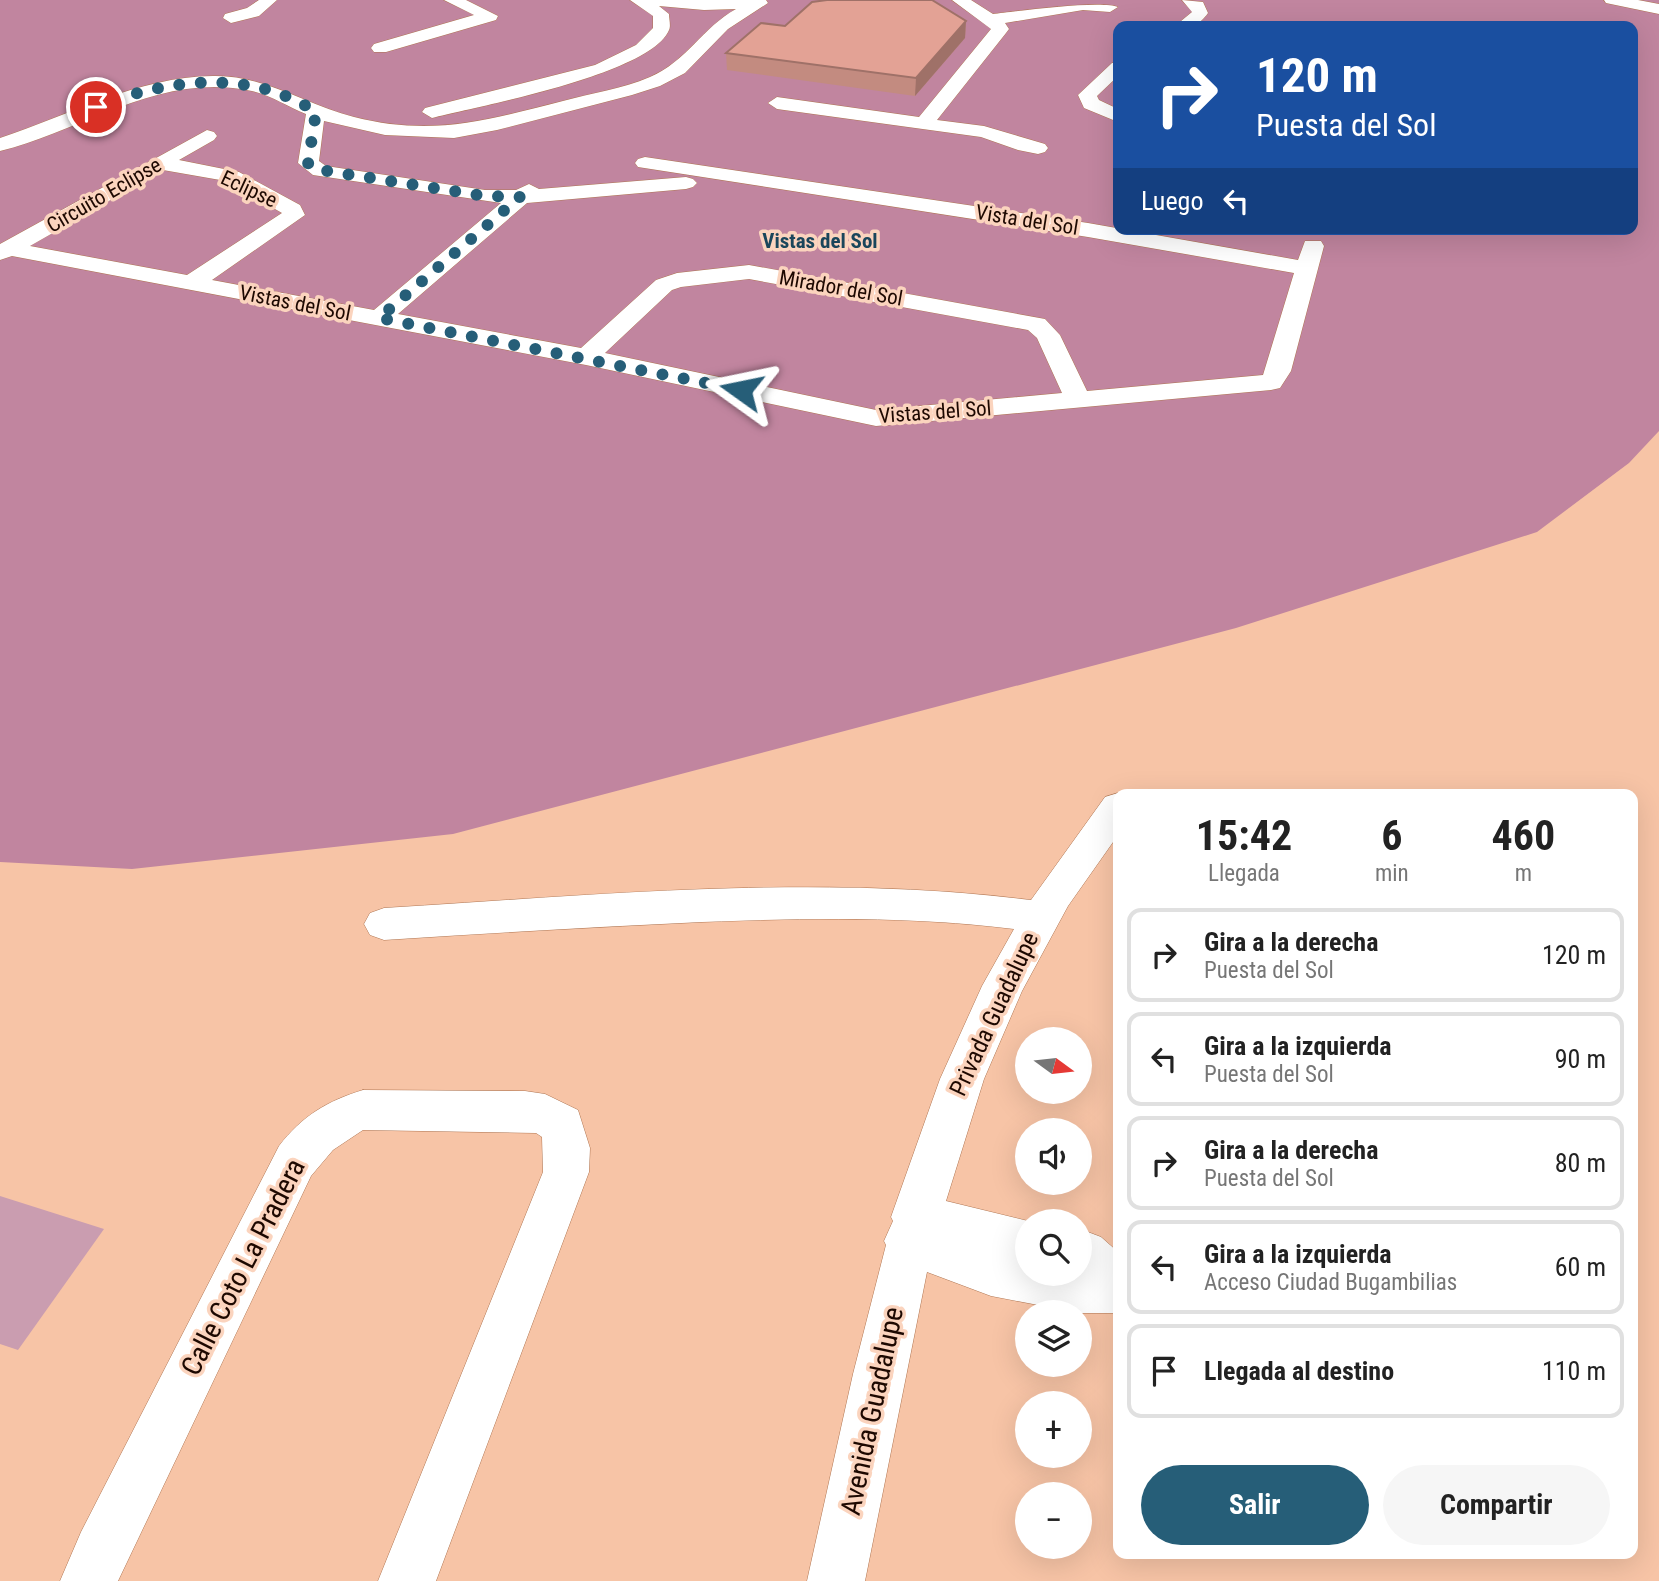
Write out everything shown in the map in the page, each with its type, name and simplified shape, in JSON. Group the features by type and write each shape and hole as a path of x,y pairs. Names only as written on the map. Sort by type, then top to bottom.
{"street":[{"path":"231,18 253,12 269,0"},
{"path":"380,48 490,16 452,0"},
{"path":"0,136 129,84 194,75 230,74 270,78 295,85 349,108 378,114 400,116 457,107 578,76 626,59 642,49 661,29 661,14 638,0"},
{"path":"648,0 704,5 766,1"},
{"path":"924,123 997,35 998,25 960,0"},
{"path":"1191,0 1200,13 1192,21"},
{"path":"1612,0 1659,9"},
{"path":"0,145 52,128 79,114 133,93 197,83 248,84 316,112 381,127 422,132 454,132 490,125 664,78 698,54 709,37 723,24 766,1"},
{"path":"990,20 1083,5 1110,7"},
{"path":"1113,71 1087,95 1091,104 1113,114"},
{"path":"760,119 793,87"},
{"path":"776,103 984,132 1018,145 1038,148"},
{"path":"316,112 316,161"},
{"path":"316,161 326,140 337,133 381,127"},
{"name":"Circuito Eclipse","path":"4,251 207,136"},
{"name":"Vista del Sol","path":"316,161 314,169 349,169 485,196 746,178"},
{"name":"Eclipse","path":"160,163 232,176 292,210 294,215 191,283"},
{"name":"Vista del Sol","path":"645,163 1113,233"},
{"path":"379,318 525,194"},
{"name":"Vista del Sol","path":"1129,235 1310,257"},
{"name":"Vistas del Sol","path":"4,251 586,357 876,418 1271,382 1278,371 1310,257"},
{"name":"Mirador del Sol","path":"586,357 664,285 677,280 749,272 1016,318 1036,324 1048,335 1078,400"},
{"name":"Privada Guadalupe","path":"912,1229 958,1085 986,1018 1040,917 1113,814"},
{"path":"384,924 593,911 823,902 955,906 1040,917"},
{"name":"Calle Coto La Pradera","path":"89,1581 295,1161 307,1143 323,1127 344,1115 363,1110 526,1111 545,1114 562,1125 567,1148 566,1172 407,1581"},
{"path":"912,1229 1015,1242"},
{"path":"912,1229 991,1272 1080,1289 1113,1286"},
{"name":"Avenida Guadalupe","path":"836,1581 912,1229"},
{"path":"1092,1262 1113,1281"}],"shaded area":[{"path":"0,0 1659,0 1659,431 1629,463 1537,532 1236,628 453,834 132,869 0,862"},
{"path":"0,1196 104,1229 18,1350 0,1344"}],"building":[{"path":"932,0 966,21 916,78 726,53 761,23 785,26 812,2"}],"district":[{"name":"Vistas del Sol","path":"820,241"}],"route":[{"path":"96,107 153,88 197,83 248,84 308,106 316,112 308,163 314,169 485,196 520,197 379,318 586,357 741,390"}]}
